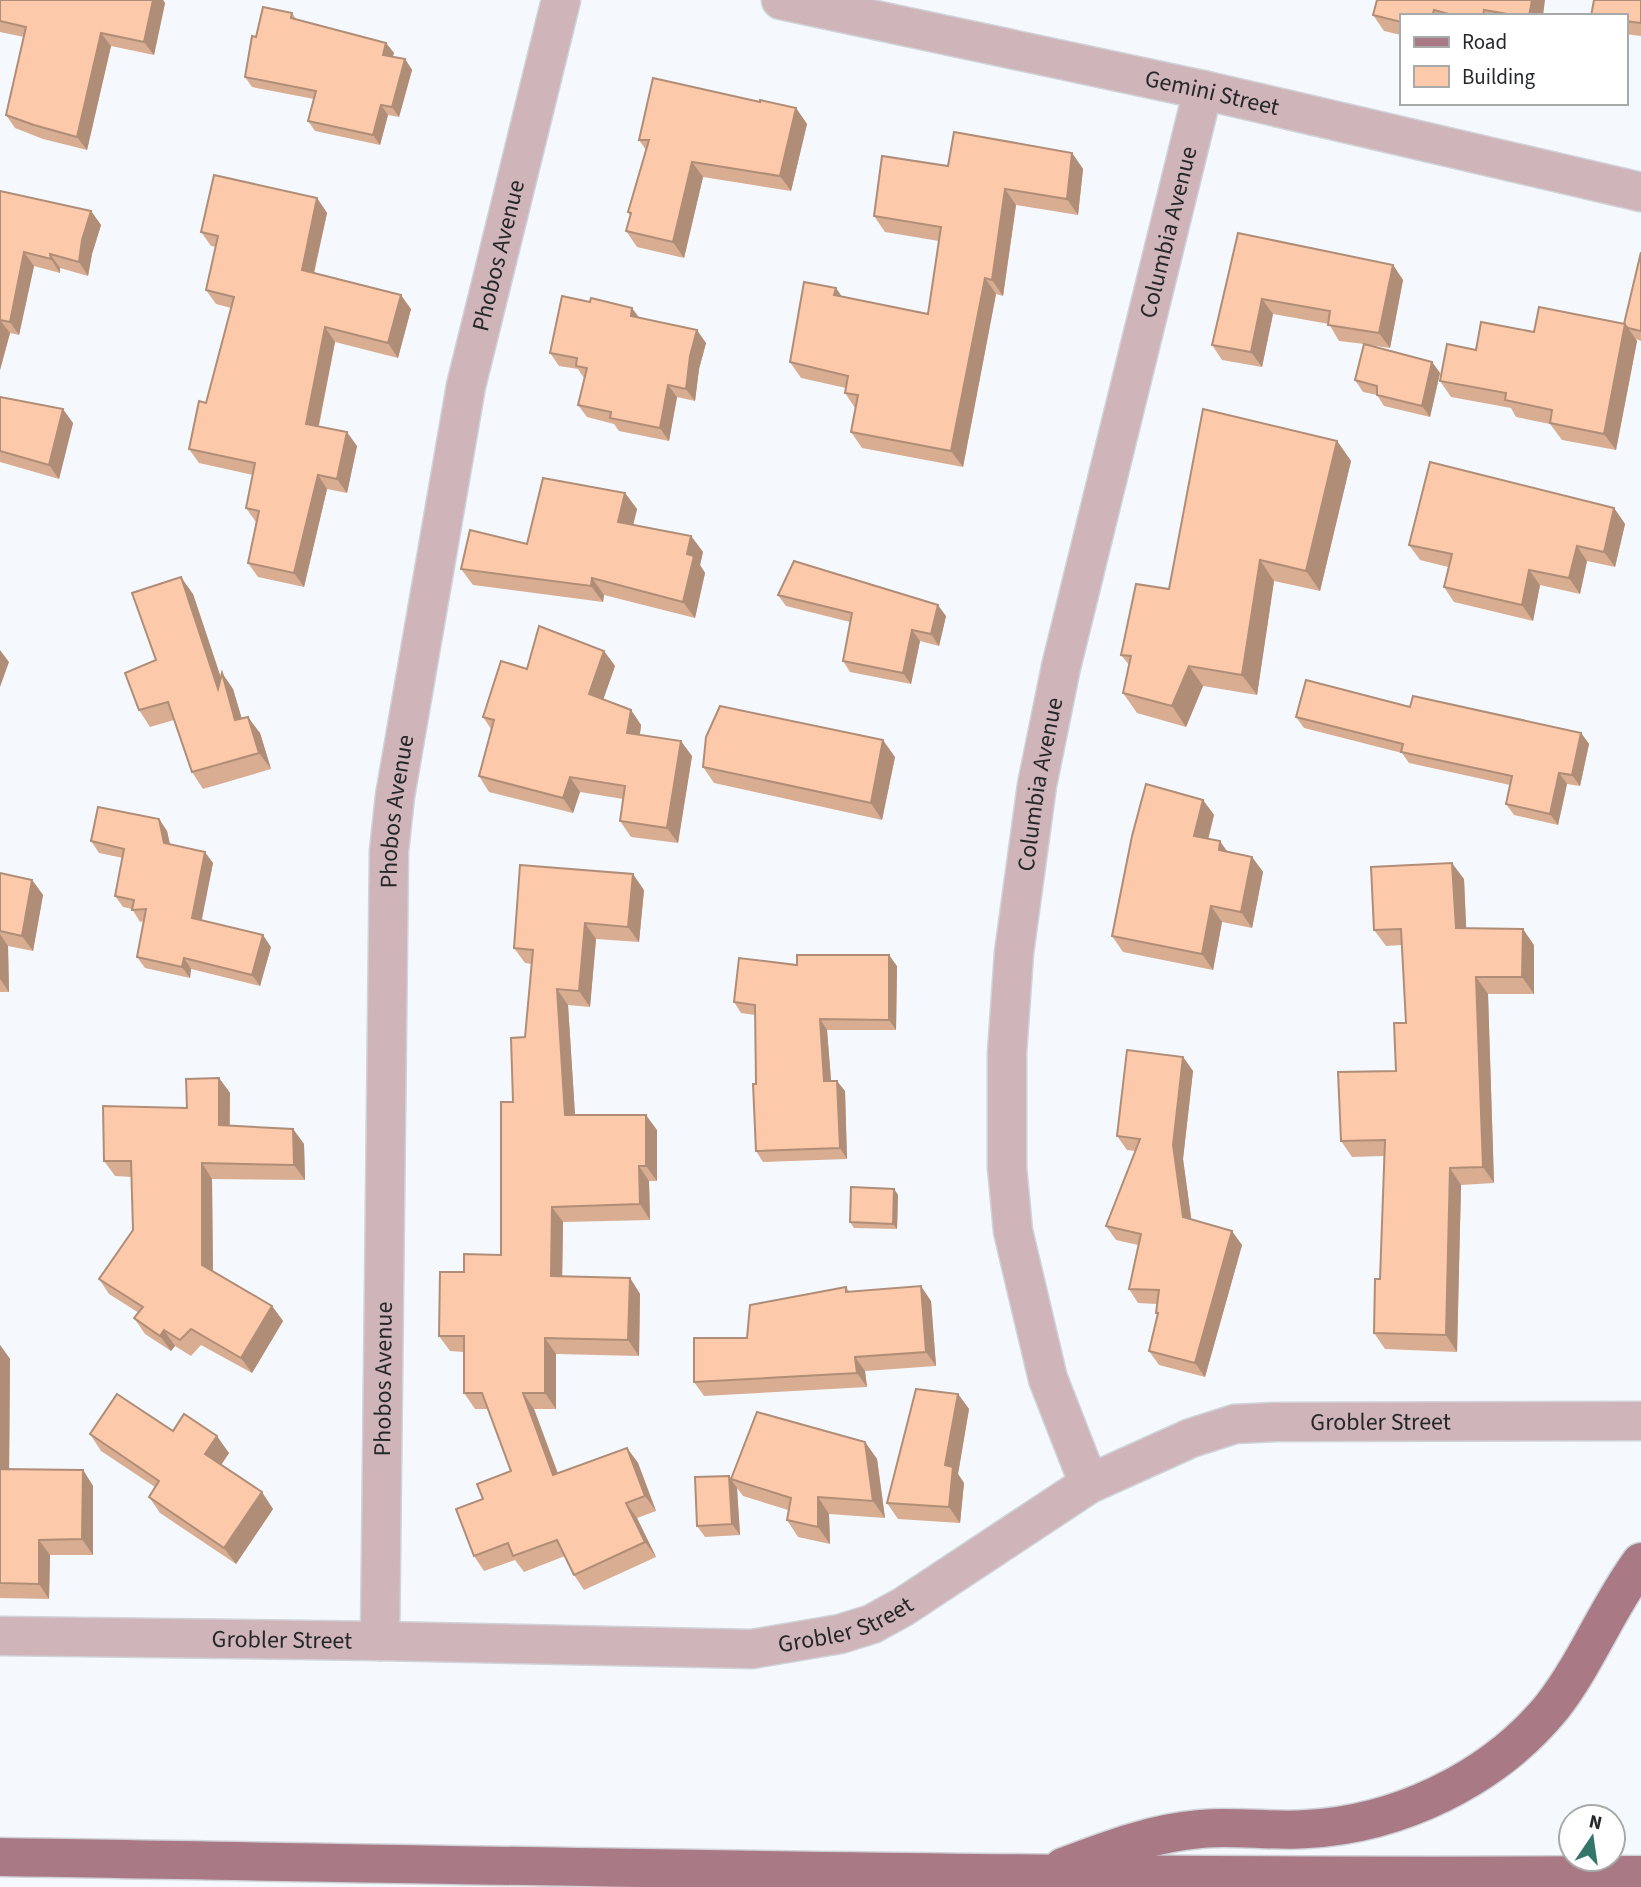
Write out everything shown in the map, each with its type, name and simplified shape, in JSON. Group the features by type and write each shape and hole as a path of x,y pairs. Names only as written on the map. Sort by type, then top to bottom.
{"main road":[{"path":"1041,1875 1139,1839 1202,1828 1306,1829 1352,1824 1388,1814 1448,1791 1501,1756 1552,1706 1591,1647 1641,1562"},
{"path":"0,1857 1041,1875 1641,1875"}],"street":[{"name":"Phobos Avenue","path":"380,1641 390,837 466,386 561,0"},
{"name":"Gemini Street","path":"781,0 1203,90 1641,192"},
{"name":"Columbia Avenue","path":"1090,1484 1048,1379 1013,1231 1007,1167 1007,1053 1013,953 1037,785 1061,667 1203,90"},
{"name":"Grobler Street","path":"0,1636 752,1649 840,1634 872,1624 1090,1484 1191,1438 1235,1424 1641,1421"}],"building":[{"path":"0,0 153,0 144,42 101,33 77,137 6,115 26,27 0,21"},
{"path":"1377,0 1532,0 1529,14 1484,10 1483,14 1449,14 1434,10 1433,14 1400,14 1400,22 1373,15"},
{"path":"1594,0 1641,0 1641,23 1627,21 1627,14 1591,14"},
{"path":"263,7 292,13 291,18 386,43 383,55 405,59 392,107 381,105 373,135 308,121 316,91 245,77 252,36 256,37"},
{"path":"653,78 796,108 780,176 692,162 673,242 626,231 631,213 628,212 649,140 639,140"},
{"path":"954,132 1072,153 1067,199 1005,189 992,280 985,278 951,451 851,432 858,395 845,393 848,376 790,362 804,282 836,288 834,295 928,314 941,227 874,216 882,156 948,166"},
{"path":"214,175 317,198 302,270 401,295 388,343 325,327 306,424 347,432 337,479 318,475 294,573 248,563 259,511 246,508 255,463 189,449 199,401 206,403 234,297 206,290 218,236 201,232"},
{"path":"0,191 91,211 82,240 79,262 50,254 51,259 24,252 10,322 0,320"},
{"path":"1238,233 1393,265 1379,333 1328,325 1330,311 1262,299 1251,352 1212,345"},
{"path":"1641,252 1641,331 1628,328 1624,324"},
{"path":"562,296 590,302 591,298 632,308 631,316 697,330 690,356 686,389 668,385 660,428 610,418 611,412 578,405 587,368 576,366 577,358 550,353"},
{"path":"1539,307 1625,324 1604,434 1550,423 1552,410 1505,400 1506,393 1440,381 1447,344 1476,350 1481,322 1534,332"},
{"path":"1364,344 1432,362 1422,406 1377,395 1377,386 1355,380"},
{"path":"0,397 63,409 49,465 0,451"},
{"path":"1203,409 1337,441 1306,571 1260,560 1242,675 1189,666 1172,706 1123,693 1131,656 1121,655 1136,584 1169,589"},
{"path":"1430,462 1614,508 1604,552 1577,546 1569,578 1529,570 1522,605 1444,587 1452,554 1409,545"},
{"path":"543,478 625,493 618,522 691,536 687,554 694,556 683,602 592,578 591,586 461,569 470,530 527,544"},
{"path":"794,561 938,605 931,634 912,630 903,673 843,661 852,613 778,595"},
{"path":"181,577 218,689 222,673 235,720 248,717 259,753 192,772 168,702 139,710 125,673 156,660 132,593"},
{"path":"539,626 604,651 589,694 631,710 627,733 681,741 667,828 620,821 625,786 570,777 563,798 479,776 494,720 483,717 501,661 527,669"},
{"path":"1306,680 1410,707 1413,696 1581,733 1572,775 1559,773 1550,814 1506,804 1512,776 1401,752 1403,744 1296,717"},
{"path":"720,706 883,740 871,803 703,767 706,737"},
{"path":"1146,784 1203,800 1194,836 1220,841 1219,850 1252,857 1241,912 1211,906 1202,954 1112,936 1132,836"},
{"path":"98,807 159,819 164,843 205,852 192,918 263,935 252,975 184,958 182,967 137,957 146,909 132,910 134,900 115,896 124,849 91,841"},
{"path":"1452,863 1456,928 1523,929 1522,977 1476,977 1483,1167 1450,1168 1446,1335 1374,1333 1375,1279 1380,1279 1385,1140 1341,1141 1338,1072 1396,1071 1394,1023 1406,1023 1401,929 1374,930 1371,867"},
{"path":"520,865 633,874 628,927 585,923 579,991 557,989 565,1115 646,1115 646,1166 639,1166 640,1204 552,1207 551,1276 630,1278 628,1340 545,1338 545,1393 523,1393 553,1475 627,1448 645,1496 626,1503 645,1542 574,1575 557,1540 513,1556 508,1543 474,1556 456,1509 483,1499 477,1484 511,1471 482,1393 464,1393 464,1336 439,1336 440,1272 464,1272 464,1254 501,1255 501,1102 513,1102 511,1038 525,1037 533,950 514,948"},
{"path":"0,873 32,880 22,936 0,931"},
{"path":"797,955 889,955 889,1020 820,1019 824,1081 837,1081 840,1148 756,1151 753,1084 756,1084 755,1005 734,1002 739,958 797,965"},
{"path":"1127,1050 1183,1057 1173,1145 1183,1217 1232,1231 1195,1363 1149,1351 1158,1313 1159,1290 1129,1289 1141,1234 1106,1226 1140,1139 1117,1136"},
{"path":"219,1078 219,1125 293,1129 294,1165 202,1163 202,1265 272,1306 241,1358 191,1329 180,1340 164,1330 160,1336 134,1318 143,1307 99,1279 133,1230 131,1161 104,1161 103,1106 187,1108 186,1079"},
{"path":"851,1187 894,1189 893,1224 850,1222"},
{"path":"921,1286 926,1352 855,1357 857,1373 694,1382 694,1338 747,1338 750,1305 846,1287 846,1292"},
{"path":"916,1389 958,1394 945,1465 953,1467 949,1507 887,1503"},
{"path":"117,1394 173,1431 184,1414 217,1436 205,1454 262,1492 224,1548 149,1497 159,1481 90,1434"},
{"path":"757,1412 865,1442 873,1501 818,1497 818,1527 787,1520 791,1498 731,1479"},
{"path":"0,1469 83,1470 82,1539 39,1540 39,1584 0,1583"},
{"path":"729,1476 732,1524 697,1526 695,1477"}]}
